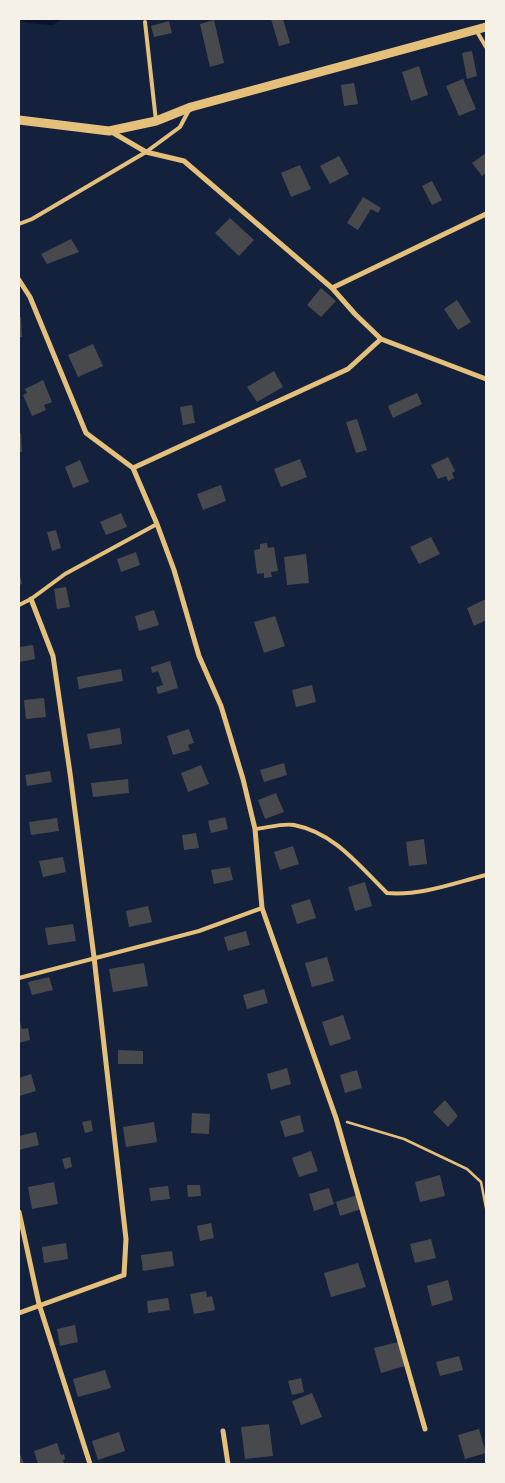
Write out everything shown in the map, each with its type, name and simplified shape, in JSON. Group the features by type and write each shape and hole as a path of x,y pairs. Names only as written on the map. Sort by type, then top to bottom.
{"street":[{"path":"19,120 109,131 156,121 191,107 486,27"},
{"path":"109,131 146,152 184,161 332,288 355,314 382,339 486,379"},
{"path":"332,288 486,214"},
{"path":"19,280 30,296 86,433 132,468 158,524 174,570 199,656 221,706 243,780 255,829 262,908 336,1118 425,1429"},
{"path":"132,468 348,370 382,339"},
{"path":"19,1313 39,1304 124,1275 126,1240 94,957 53,656 31,600"},
{"path":"19,1212 39,1304 90,1464"},
{"path":"223,1431 228,1464"}],"lane":[{"path":"145,22 156,121"},
{"path":"476,30 486,46"},
{"path":"19,224 32,219 146,152 180,127 191,107"},
{"path":"19,605 31,600 65,574 158,524"},
{"path":"255,829 292,824 320,834 350,854 387,893 402,894 426,890 486,875"},
{"path":"19,978 94,957 199,932 262,908"}],"path":[{"path":"336,1118 404,1140 467,1169 481,1182 486,1208"}],"water":[{"path":"19,19 63,19 52,25 27,23"}],"building":[{"path":"271,19 283,19 290,43 279,46"},
{"path":"214,20 224,63 210,67 200,24"},
{"path":"169,21 172,33 154,37 151,26"},
{"path":"472,51 477,76 467,79 462,53"},
{"path":"419,66 428,95 411,101 402,72"},
{"path":"463,79 476,109 459,116 446,86"},
{"path":"354,83 358,104 344,106 341,85"},
{"path":"486,153 486,173 482,176 472,163"},
{"path":"339,156 349,174 330,184 320,166"},
{"path":"300,165 311,189 291,197 281,173"},
{"path":"432,181 442,200 432,205 422,186"},
{"path":"363,197 381,208 378,213 371,209 358,230 347,223"},
{"path":"230,218 254,240 239,256 215,233"},
{"path":"71,239 79,252 47,264 41,254"},
{"path":"321,288 336,301 321,317 307,305"},
{"path":"457,300 471,322 458,330 444,309"},
{"path":"19,317 21,317 22,337 19,337"},
{"path":"93,344 103,366 78,377 68,355"},
{"path":"274,371 283,387 257,402 247,387"},
{"path":"43,380 52,402 44,405 46,410 32,416 23,395 27,393 25,389"},
{"path":"417,393 422,404 393,418 388,406"},
{"path":"192,405 195,423 183,425 180,407"},
{"path":"357,419 367,450 356,453 346,422"},
{"path":"21,433 22,452 19,452 19,434"},
{"path":"448,457 455,471 452,473 454,478 448,481 446,476 438,479 431,465"},
{"path":"300,459 307,477 281,487 274,469"},
{"path":"80,460 89,482 73,488 65,467"},
{"path":"221,485 226,501 203,510 197,494"},
{"path":"121,513 127,527 106,535 100,522"},
{"path":"56,530 61,548 52,551 47,532"},
{"path":"431,537 440,554 419,564 410,547"},
{"path":"267,543 268,548 274,547 278,571 271,572 272,577 264,578 264,573 257,574 254,550 260,549 260,544"},
{"path":"136,552 140,565 121,572 117,559"},
{"path":"306,554 309,583 287,585 284,557"},
{"path":"19,571 22,584 19,585"},
{"path":"66,587 70,607 57,609 54,589"},
{"path":"486,599 486,620 474,626 467,608"},
{"path":"154,610 159,625 139,631 135,616"},
{"path":"275,616 285,646 264,653 254,622"},
{"path":"33,645 35,659 19,662 19,647"},
{"path":"170,661 178,688 158,694 156,687 163,685 158,671 152,673 151,667"},
{"path":"121,669 123,681 79,689 77,677"},
{"path":"312,685 316,702 296,707 292,690"},
{"path":"44,698 46,717 26,719 24,700"},
{"path":"120,728 122,744 90,749 87,734"},
{"path":"189,729 194,743 188,745 190,750 173,755 167,736"},
{"path":"284,763 287,775 264,782 260,770"},
{"path":"201,765 209,784 188,792 181,773"},
{"path":"50,771 52,782 27,786 25,775"},
{"path":"128,779 129,793 93,797 91,783"},
{"path":"276,793 284,812 265,819 258,800"},
{"path":"225,817 228,829 211,833 208,821"},
{"path":"57,818 59,831 31,835 29,822"},
{"path":"196,833 199,848 184,850 182,835"},
{"path":"424,839 427,864 409,866 406,842"},
{"path":"293,846 299,864 280,870 274,852"},
{"path":"63,857 66,872 43,877 39,861"},
{"path":"230,867 233,880 214,884 211,870"},
{"path":"365,882 372,906 355,911 348,887"},
{"path":"310,899 316,918 297,924 291,905"},
{"path":"148,906 152,922 129,927 126,911"},
{"path":"73,924 76,941 48,945 45,928"},
{"path":"246,931 250,945 228,951 224,937"},
{"path":"327,957 334,981 312,987 305,963"},
{"path":"144,963 148,986 113,992 109,969"},
{"path":"49,977 53,990 32,995 28,982"},
{"path":"264,989 268,1003 247,1009 243,995"},
{"path":"343,1015 351,1039 330,1046 322,1022"},
{"path":"19,1018 22,1029 28,1028 30,1040 19,1043"},
{"path":"118,1050 143,1051 143,1064 118,1064"},
{"path":"287,1068 291,1084 271,1090 267,1074"},
{"path":"357,1070 362,1088 345,1093 340,1075"},
{"path":"31,1074 36,1091 19,1096 19,1078"},
{"path":"445,1100 458,1116 448,1127 433,1112"},
{"path":"192,1113 210,1114 209,1134 191,1133"},
{"path":"300,1115 304,1132 285,1137 280,1121"},
{"path":"91,1120 93,1131 85,1133 82,1122"},
{"path":"154,1122 157,1142 126,1147 123,1127"},
{"path":"36,1132 39,1145 19,1150 19,1136"},
{"path":"311,1151 318,1171 299,1177 292,1158"},
{"path":"70,1157 72,1167 65,1169 62,1159"},
{"path":"440,1175 445,1196 420,1202 415,1182"},
{"path":"54,1182 58,1204 32,1209 28,1187"},
{"path":"187,1185 200,1185 201,1196 188,1197"},
{"path":"168,1186 170,1199 151,1201 149,1188"},
{"path":"329,1188 334,1204 314,1211 309,1194"},
{"path":"357,1195 361,1209 340,1216 336,1202"},
{"path":"211,1223 214,1238 200,1241 197,1226"},
{"path":"431,1239 436,1258 415,1263 410,1244"},
{"path":"66,1243 68,1259 44,1263 42,1247"},
{"path":"172,1251 174,1266 143,1271 141,1255"},
{"path":"358,1263 366,1287 331,1297 324,1273"},
{"path":"448,1280 453,1300 432,1306 427,1286"},
{"path":"206,1291 207,1297 212,1296 215,1310 194,1314 190,1294"},
{"path":"168,1298 170,1310 148,1313 147,1301"},
{"path":"75,1325 78,1342 60,1346 57,1329"},
{"path":"398,1342 405,1366 381,1373 374,1348"},
{"path":"459,1356 463,1370 440,1376 436,1362"},
{"path":"105,1370 111,1388 78,1397 73,1379"},
{"path":"301,1378 304,1392 292,1395 288,1381"},
{"path":"312,1393 322,1417 301,1425 292,1401"},
{"path":"269,1424 273,1456 245,1459 241,1427"},
{"path":"479,1429 486,1453 465,1459 458,1435"},
{"path":"119,1432 125,1451 98,1460 92,1441"},
{"path":"57,1443 61,1455 64,1454 64,1464 38,1464 34,1451"},
{"path":"19,1452 24,1464 19,1464"}]}
